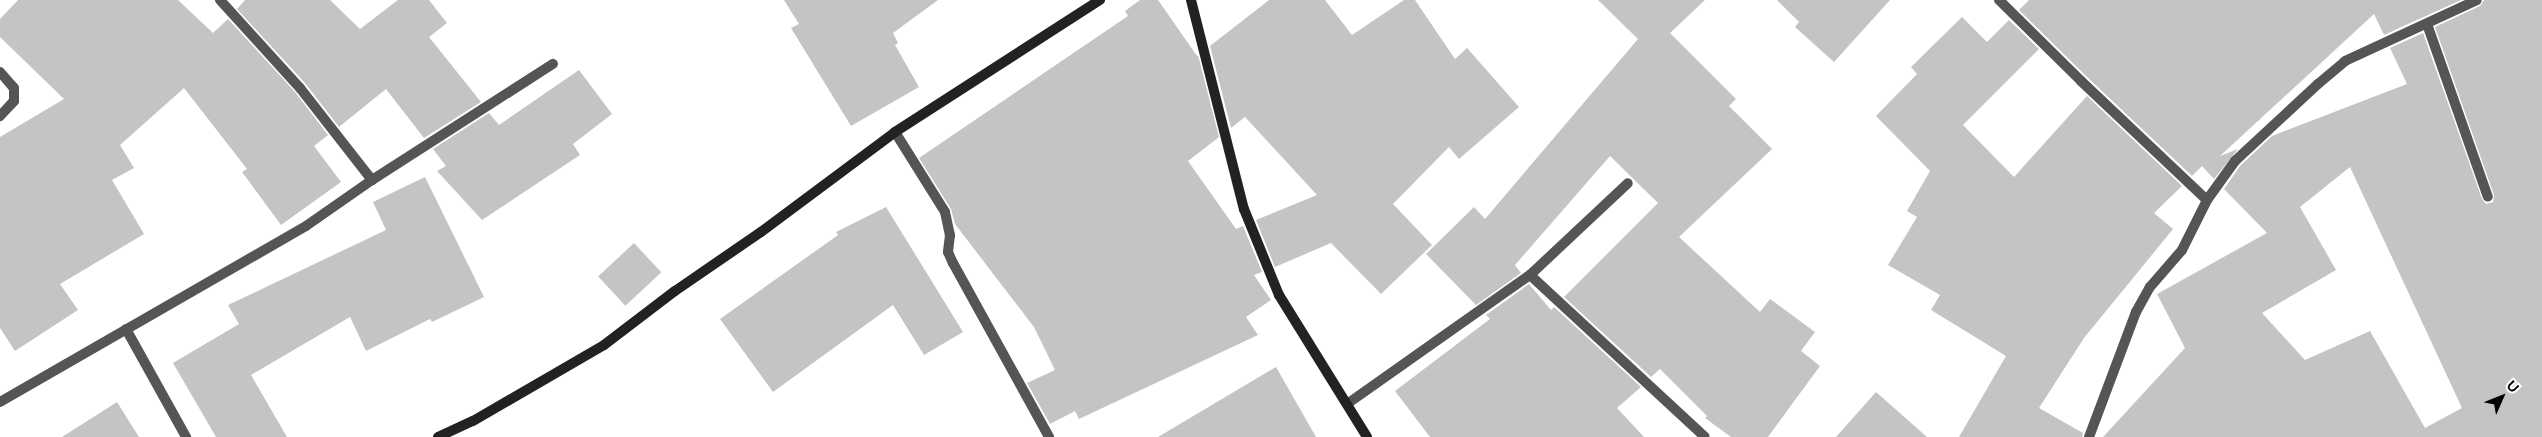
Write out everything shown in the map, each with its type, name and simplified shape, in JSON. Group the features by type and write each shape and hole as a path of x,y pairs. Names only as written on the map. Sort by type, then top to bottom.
{"street":[{"path":"220,0 300,88 372,180"},
{"path":"438,437 472,421 604,345 895,132 1100,0"},
{"path":"1191,0 1244,209 1279,295 1367,437"},
{"path":"2000,0 2081,81 2207,200"},
{"path":"2090,437 2136,312 2150,287 2182,250 2207,200 2235,161 2318,84 2345,62 2477,0"},
{"path":"2427,24 2488,197"},
{"path":"0,402 306,226 372,180 553,64"},
{"path":"0,72 14,88 14,101 0,116"},
{"path":"895,132 945,212 950,235 948,252 953,264 1049,437"},
{"path":"1347,404 1530,276 1628,183"},
{"path":"1530,276 1705,437"},
{"path":"126,329 186,437"}],"building":[{"path":"18,0 178,0 213,33 228,19 295,92 328,135 314,146 341,182 281,225 242,172 247,169 184,88 120,145 134,168 112,180 144,234 60,284 78,310 15,351 0,328 0,137 64,99 0,37 0,19"},
{"path":"245,0 330,0 360,29 398,0 429,0 447,23 429,37 481,102 424,138 386,89 339,127 305,83 237,9"},
{"path":"784,0 938,0 893,33 898,43 895,45 919,87 851,126 791,28 799,24"},
{"path":"1140,0 1158,0 1198,55 1219,137 1188,161 1236,229 1243,226 1262,272 1254,275 1271,300 1246,317 1258,335 1079,419 1075,411 1050,424 1027,383 1055,370 1034,327 955,224 951,209 919,158 1128,16 1125,11"},
{"path":"1269,0 1325,0 1352,35 1404,0 1415,0 1455,59 1467,48 1519,107 1459,159 1449,147 1393,204 1432,245 1381,294 1331,243 1275,267 1256,220 1317,195 1245,117 1231,128 1210,46"},
{"path":"1598,0 1705,0 1670,33 1736,99 1729,106 1772,149 1679,237 1760,312 1770,299 1815,332 1801,351 1820,366 1768,437 1731,437 1705,418 1707,416 1660,369 1651,377 1564,297 1658,203 1610,156 1515,265 1521,273 1476,305 1426,254 1474,207 1485,219 1638,39"},
{"path":"1777,0 1890,0 1834,62 1795,27 1799,22"},
{"path":"2029,0 2461,0 2384,35 2374,14 2220,156 2238,149 2214,179 2202,166 2192,176 2086,76 2019,10"},
{"path":"2484,0 2542,0 2542,437 2103,437 2185,348 2157,294 2267,233 2224,189 2240,166 2272,136 2407,84 2390,48 2423,33 2482,199 2486,204 2493,202 2494,195 2435,27 2480,6","holes":["2350,167 2462,408 2425,428 2370,331 2305,360 2262,313 2336,270 2300,207"]},
{"path":"1962,17 1987,42 2009,20 2039,49 1963,125 2014,177 2087,96 2182,186 2154,213 2173,229 2084,338 2039,408 2083,433 2082,437 1959,437 2006,356 1931,310 1940,295 1888,265 1917,217 1907,211 1930,171 1876,116 1917,74 1911,67"},
{"path":"579,70 612,114 573,144 580,155 482,220 437,171 446,166 433,149 489,113 499,125"},
{"path":"425,177 484,297 432,322 430,319 366,351 350,317 251,375 287,437 216,437 173,363 239,324 228,305 386,230 373,202"},
{"path":"886,207 963,332 924,355 893,305 773,392 720,319 838,235 836,232"},
{"path":"634,243 661,272 625,306 598,276"},
{"path":"1529,284 1551,310 1554,307 1641,387 1617,408 1644,437 1430,437 1395,391 1490,319 1486,315"},
{"path":"1276,367 1316,437 1158,437"},
{"path":"1876,392 1927,437 1836,437"},
{"path":"117,402 139,437 62,437"}]}
